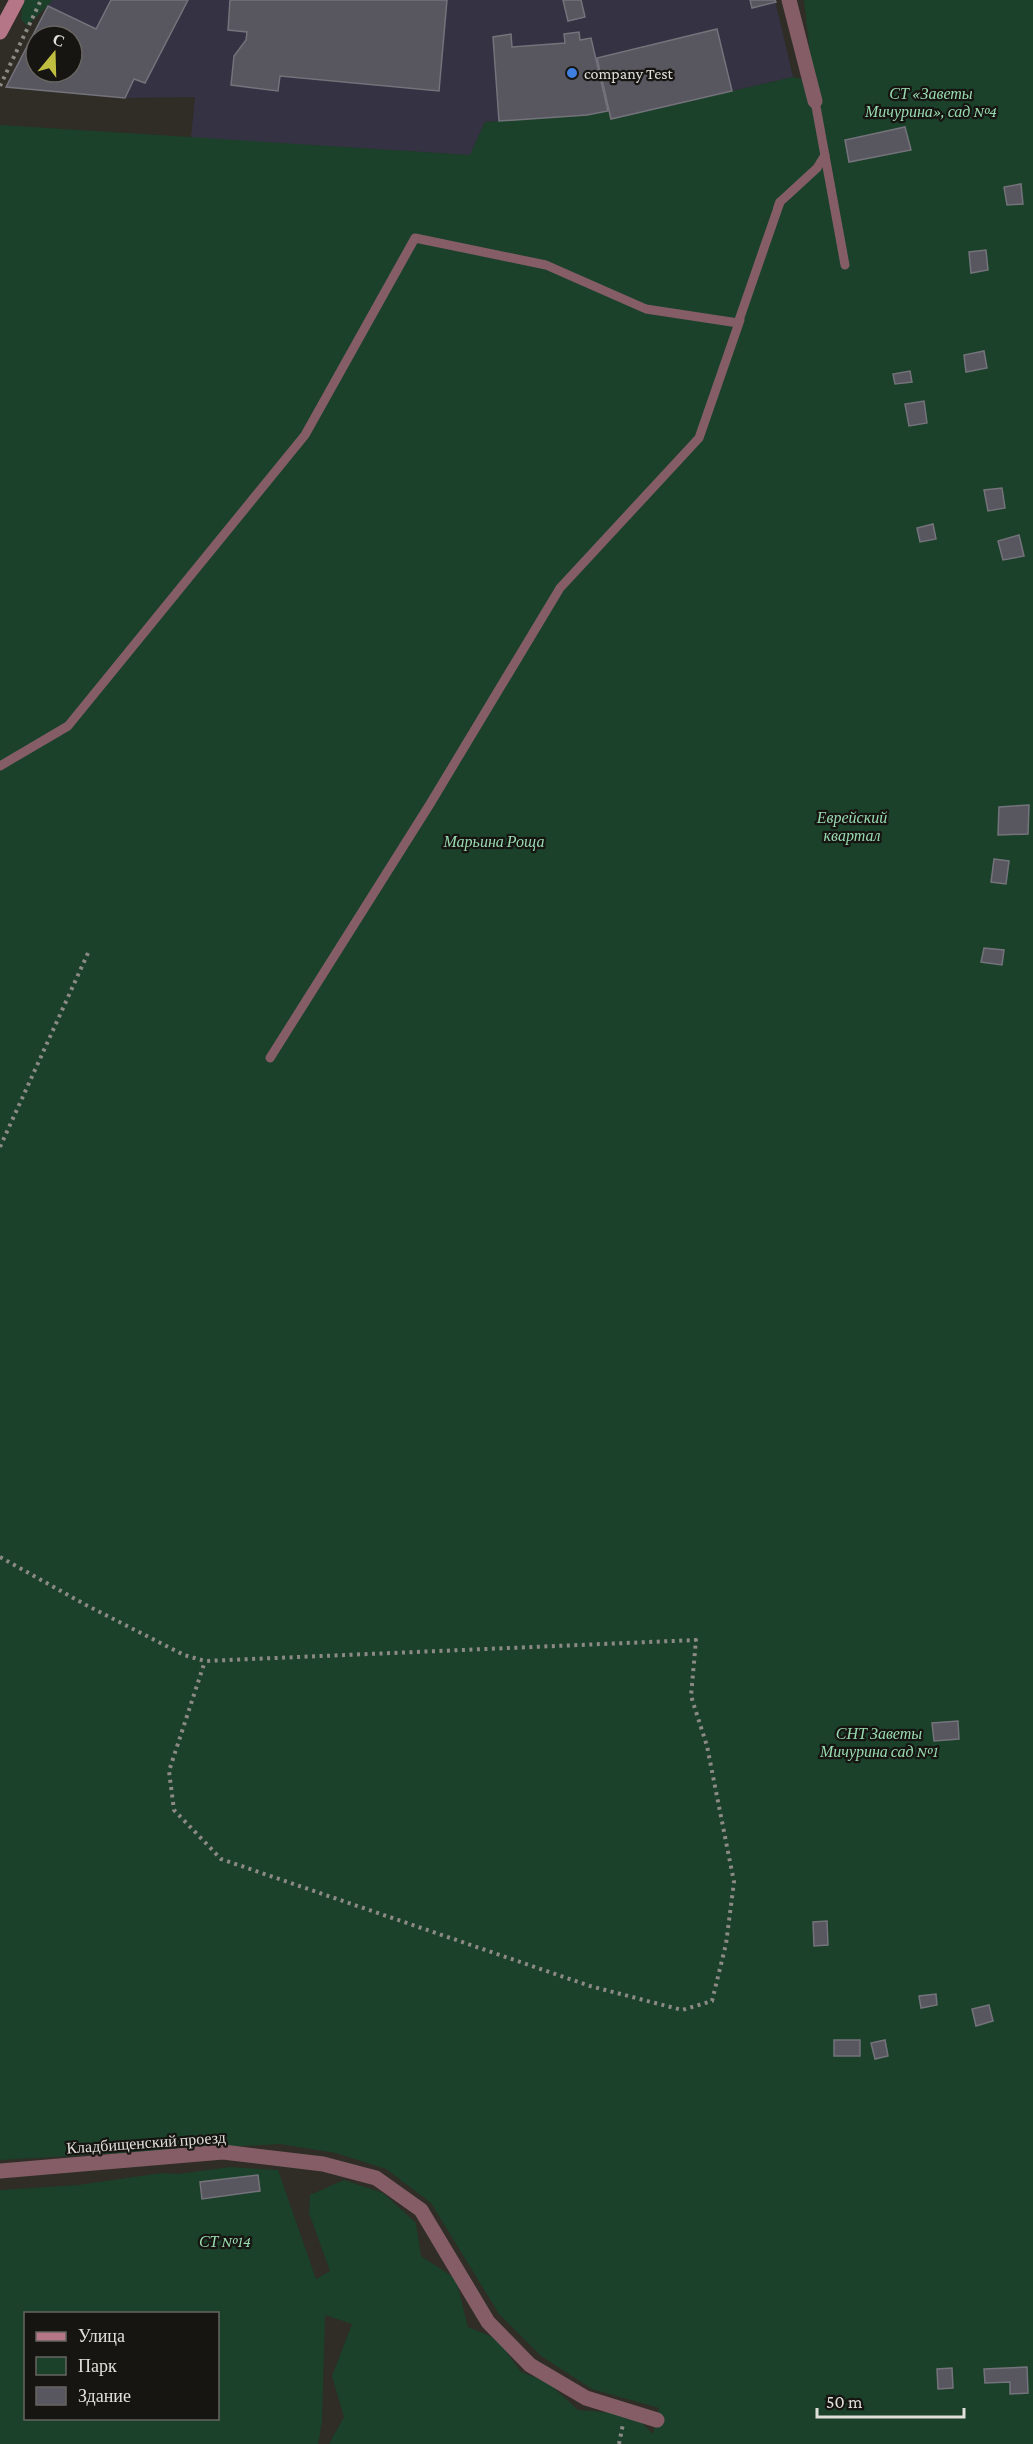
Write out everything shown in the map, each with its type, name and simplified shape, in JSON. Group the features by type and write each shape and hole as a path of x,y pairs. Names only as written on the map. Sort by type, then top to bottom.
{"street":[{"path":"0,32 17,0"},
{"path":"789,0 815,101"},
{"name":"Кладбищенский проезд","path":"0,2171 223,2152 323,2164 376,2178 421,2210 488,2322 530,2365 586,2398 657,2420"}],"lane":[{"path":"815,101 845,265"},
{"path":"270,1058 430,804 560,588 699,438 780,202 817,168 825,155"},
{"path":"0,766 68,726 304,435 415,238 546,265 646,309 738,322"}],"path":[{"path":"0,86 41,0"},
{"path":"0,1147 87,953"},
{"path":"0,1557 184,1655 205,1661 696,1640 691,1696 707,1746 734,1882 726,1944 712,2001 682,2010 590,1986 221,1859 174,1810 169,1771 205,1661"}],"shaded area":[{"path":"51,0 775,0 793,77 611,119 608,111 587,115 485,122 470,155 191,138 195,97 125,98 6,87 24,52 24,84 84,84 84,24 39,24"}],"green space":[{"path":"23,0 53,0 29,24 25,24 21,19"},
{"name":"Марьина Роща","path":"804,0 1033,0 1033,2444 329,2444 344,2417 332,2376 352,2324 325,2315 322,2422 318,2444 0,2444 0,2190 78,2185 162,2173 178,2174 230,2167 278,2170 316,2279 330,2271 309,2213 310,2195 344,2180 383,2193 416,2223 421,2256 456,2279 468,2327 497,2339 521,2372 547,2382 578,2410 614,2413 641,2422 653,2434 659,2408 592,2389 541,2356 499,2314 431,2203 386,2169 336,2153 280,2144 0,2160 0,125 470,155 485,122 587,115 608,111 612,119 793,77 818,83 811,62"}],"building":[{"path":"111,0 188,0 145,83 134,79 125,98 6,87 24,52 24,84 84,84 84,24 39,24 48,6 96,29"},
{"path":"230,0 447,0 439,91 280,76 278,91 231,85 234,56 246,40 247,32 228,30"},
{"path":"563,0 581,0 585,17 568,21"},
{"path":"750,0 775,0 776,2 752,8"},
{"path":"717,29 732,91 611,119 597,58"},
{"path":"579,32 580,40 591,38 608,111 587,115 499,121 493,37 511,34 512,47 565,43 564,34"},
{"path":"905,127 911,150 849,162 845,140"},
{"path":"1021,184 1023,204 1007,205 1004,187"},
{"path":"986,250 988,270 971,273 969,252"},
{"path":"984,351 987,368 966,372 964,355"},
{"path":"910,371 912,382 895,384 893,374"},
{"path":"924,401 927,423 909,426 905,404"},
{"path":"1002,488 1005,508 988,511 984,490"},
{"path":"933,524 936,539 920,542 917,528"},
{"path":"1019,535 1024,556 1003,560 998,541"},
{"path":"1029,805 1028,834 998,835 999,807"},
{"path":"994,859 1009,861 1006,884 991,882"},
{"path":"984,948 1004,950 1002,965 981,962"},
{"path":"958,1721 959,1739 934,1741 932,1723"},
{"path":"827,1921 828,1945 814,1946 813,1922"},
{"path":"936,1994 937,2005 921,2008 919,1996"},
{"path":"989,2005 993,2021 976,2026 972,2009"},
{"path":"834,2040 860,2040 860,2056 834,2056"},
{"path":"885,2040 888,2056 875,2059 871,2043"},
{"path":"258,2175 260,2191 202,2199 200,2182"},
{"path":"1027,2367 1028,2393 1010,2394 1010,2382 985,2383 984,2369"},
{"path":"952,2368 953,2388 938,2389 937,2369"}],"place":[{"name":"company Test","path":"572,73"}],"park label":[{"name":"СТ «Заветы Мичурина», сад №4","path":"931,102"},
{"name":"Еврейский квартал","path":"852,826"},
{"name":"СНТ Заветы Мичурина сад №1","path":"879,1742"},
{"name":"СТ №14","path":"225,2241"}]}
